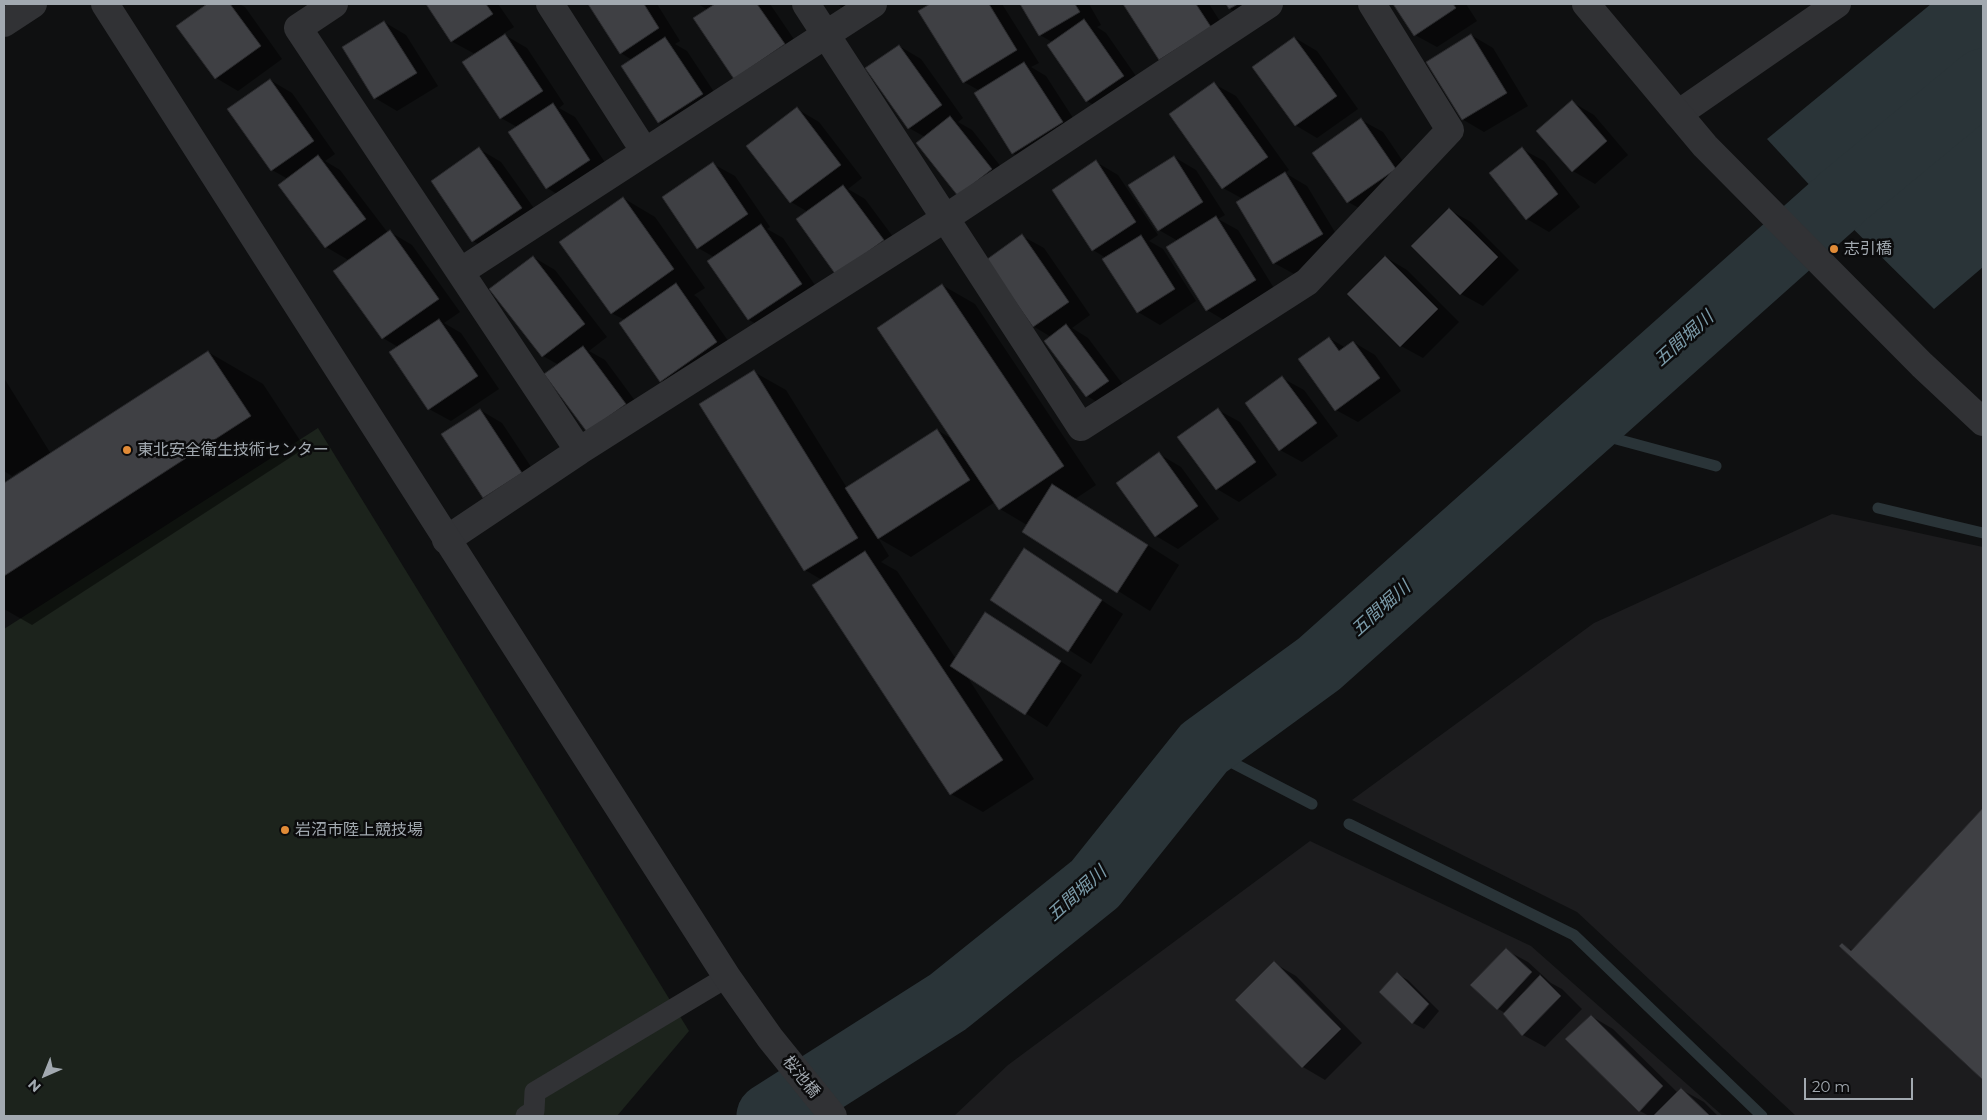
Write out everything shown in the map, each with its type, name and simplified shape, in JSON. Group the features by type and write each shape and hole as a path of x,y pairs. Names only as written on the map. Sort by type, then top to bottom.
{"street":[{"path":"4,23 33,4"},
{"name":"桜池橋","path":"105,4 727,977 770,1038 833,1116"},
{"path":"334,4 298,28 579,450"},
{"path":"550,4 645,152"},
{"path":"806,4 1081,427 1307,282 1450,130 1372,4"},
{"path":"460,272 873,4"},
{"path":"446,540 579,450 944,219 1269,4"},
{"path":"1586,4 1705,146 1922,365 1983,422"},
{"path":"1678,114 1837,4"}],"lane":[{"path":"526,1116 534,1111 535,1092 727,977"}],"shaded area":[{"path":"1931,4 1983,4 1983,267 1934,309 1815,191 1767,139"},
{"name":"岩沼市陸上競技場","path":"318,428 689,1031 617,1116 4,1116 4,629"},
{"path":"1832,514 1983,547 1983,1116 1796,1116 1577,912 1352,800 1594,623"},
{"path":"1310,841 1531,946 1723,1116 954,1116 1008,1065"}],"building":[{"path":"207,4 230,4 261,46 215,79 176,26"},
{"path":"426,4 486,4 493,14 451,42"},
{"path":"588,4 644,4 659,28 620,54"},
{"path":"715,4 757,4 785,44 734,79 693,18"},
{"path":"930,4 989,4 1017,50 963,83 918,11"},
{"path":"1020,4 1075,4 1080,12 1039,36"},
{"path":"1123,4 1196,4 1211,27 1159,60"},
{"path":"1226,4 1238,4 1229,9"},
{"path":"1393,4 1453,4 1456,8 1414,36"},
{"path":"1084,19 1124,76 1086,102 1047,45"},
{"path":"384,21 417,73 374,99 342,47"},
{"path":"505,34 543,91 500,119 462,62"},
{"path":"1471,34 1507,93 1462,120 1426,62"},
{"path":"665,37 703,94 658,123 621,66"},
{"path":"1294,37 1337,96 1295,126 1252,67"},
{"path":"899,45 942,105 908,129 865,68"},
{"path":"1024,62 1063,122 1012,154 974,93"},
{"path":"270,79 314,141 271,171 227,109"},
{"path":"1214,82 1268,157 1222,189 1169,114"},
{"path":"1572,100 1607,141 1572,172 1536,131"},
{"path":"553,103 590,160 546,189 508,132"},
{"path":"797,107 841,165 790,203 746,146"},
{"path":"950,116 992,169 958,196 916,143"},
{"path":"1361,118 1396,169 1347,203 1312,153"},
{"path":"479,147 522,208 472,242 431,181"},
{"path":"1522,147 1558,194 1526,220 1489,173"},
{"path":"318,155 366,219 325,248 278,185"},
{"path":"1174,156 1203,202 1158,231 1128,185"},
{"path":"1096,160 1136,222 1092,251 1052,190"},
{"path":"713,162 748,214 697,249 662,197"},
{"path":"1285,172 1323,234 1273,264 1236,202"},
{"path":"843,185 884,240 836,275 796,219"},
{"path":"623,197 674,269 611,314 559,242"},
{"path":"1449,208 1498,257 1460,295 1411,246"},
{"path":"1216,216 1256,280 1206,311 1166,247"},
{"path":"761,224 802,284 748,320 707,261"},
{"path":"390,230 439,299 382,339 333,271"},
{"path":"1022,234 1069,302 1033,327 986,260"},
{"path":"1141,235 1175,289 1137,313 1102,259"},
{"path":"533,256 585,324 542,357 489,289"},
{"path":"1385,256 1438,309 1400,347 1347,294"},
{"path":"676,283 717,342 660,382 619,323"},
{"path":"942,284 1064,466 999,510 877,328"},
{"path":"439,319 478,376 428,410 389,352"},
{"path":"1066,324 1109,381 1086,397 1044,341"},
{"path":"1329,337 1339,351 1353,341 1380,378 1335,411 1298,359"},
{"path":"583,346 626,404 587,432 544,374"},
{"name":"東北安全衛生技術センター","path":"208,351 251,416 4,576 4,483"},
{"path":"754,370 858,538 804,571 699,404"},
{"path":"1282,376 1317,423 1279,451 1245,403"},
{"path":"1218,408 1256,462 1216,490 1177,437"},
{"path":"480,409 522,473 483,498 441,434"},
{"path":"937,429 970,480 878,539 845,488"},
{"path":"1159,452 1198,506 1155,537 1116,483"},
{"path":"1052,484 1148,545 1117,593 1022,532"},
{"path":"1024,548 1102,600 1068,652 990,600"},
{"path":"865,551 1003,760 950,795 812,585"},
{"path":"985,612 1061,661 1025,715 950,666"},
{"path":"1983,808 1983,1080 1839,946 1842,943 1851,951"},
{"path":"1506,948 1532,972 1497,1010 1470,985"},
{"path":"1274,961 1341,1029 1302,1068 1235,1000"},
{"path":"1397,972 1429,1004 1412,1024 1379,992"},
{"path":"1540,975 1561,996 1522,1036 1503,1014"},
{"path":"1591,1015 1663,1086 1639,1112 1565,1039"},
{"path":"1681,1088 1710,1116 1653,1116"}],"waterway":[{"name":"五間堀川","path":"769,1116 948,1002 1095,884 1204,748 1319,664 1845,195 1983,81"},
{"path":"1583,430 1716,466"},
{"path":"1878,508 1983,533"},
{"path":"1204,748 1312,804"},
{"path":"1349,824 1574,935 1762,1116"}],"place":[{"name":"志引橋","path":"1834,249"},
{"name":"東北安全衛生技術センター","path":"127,450"},
{"name":"岩沼市陸上競技場","path":"285,830"}]}
